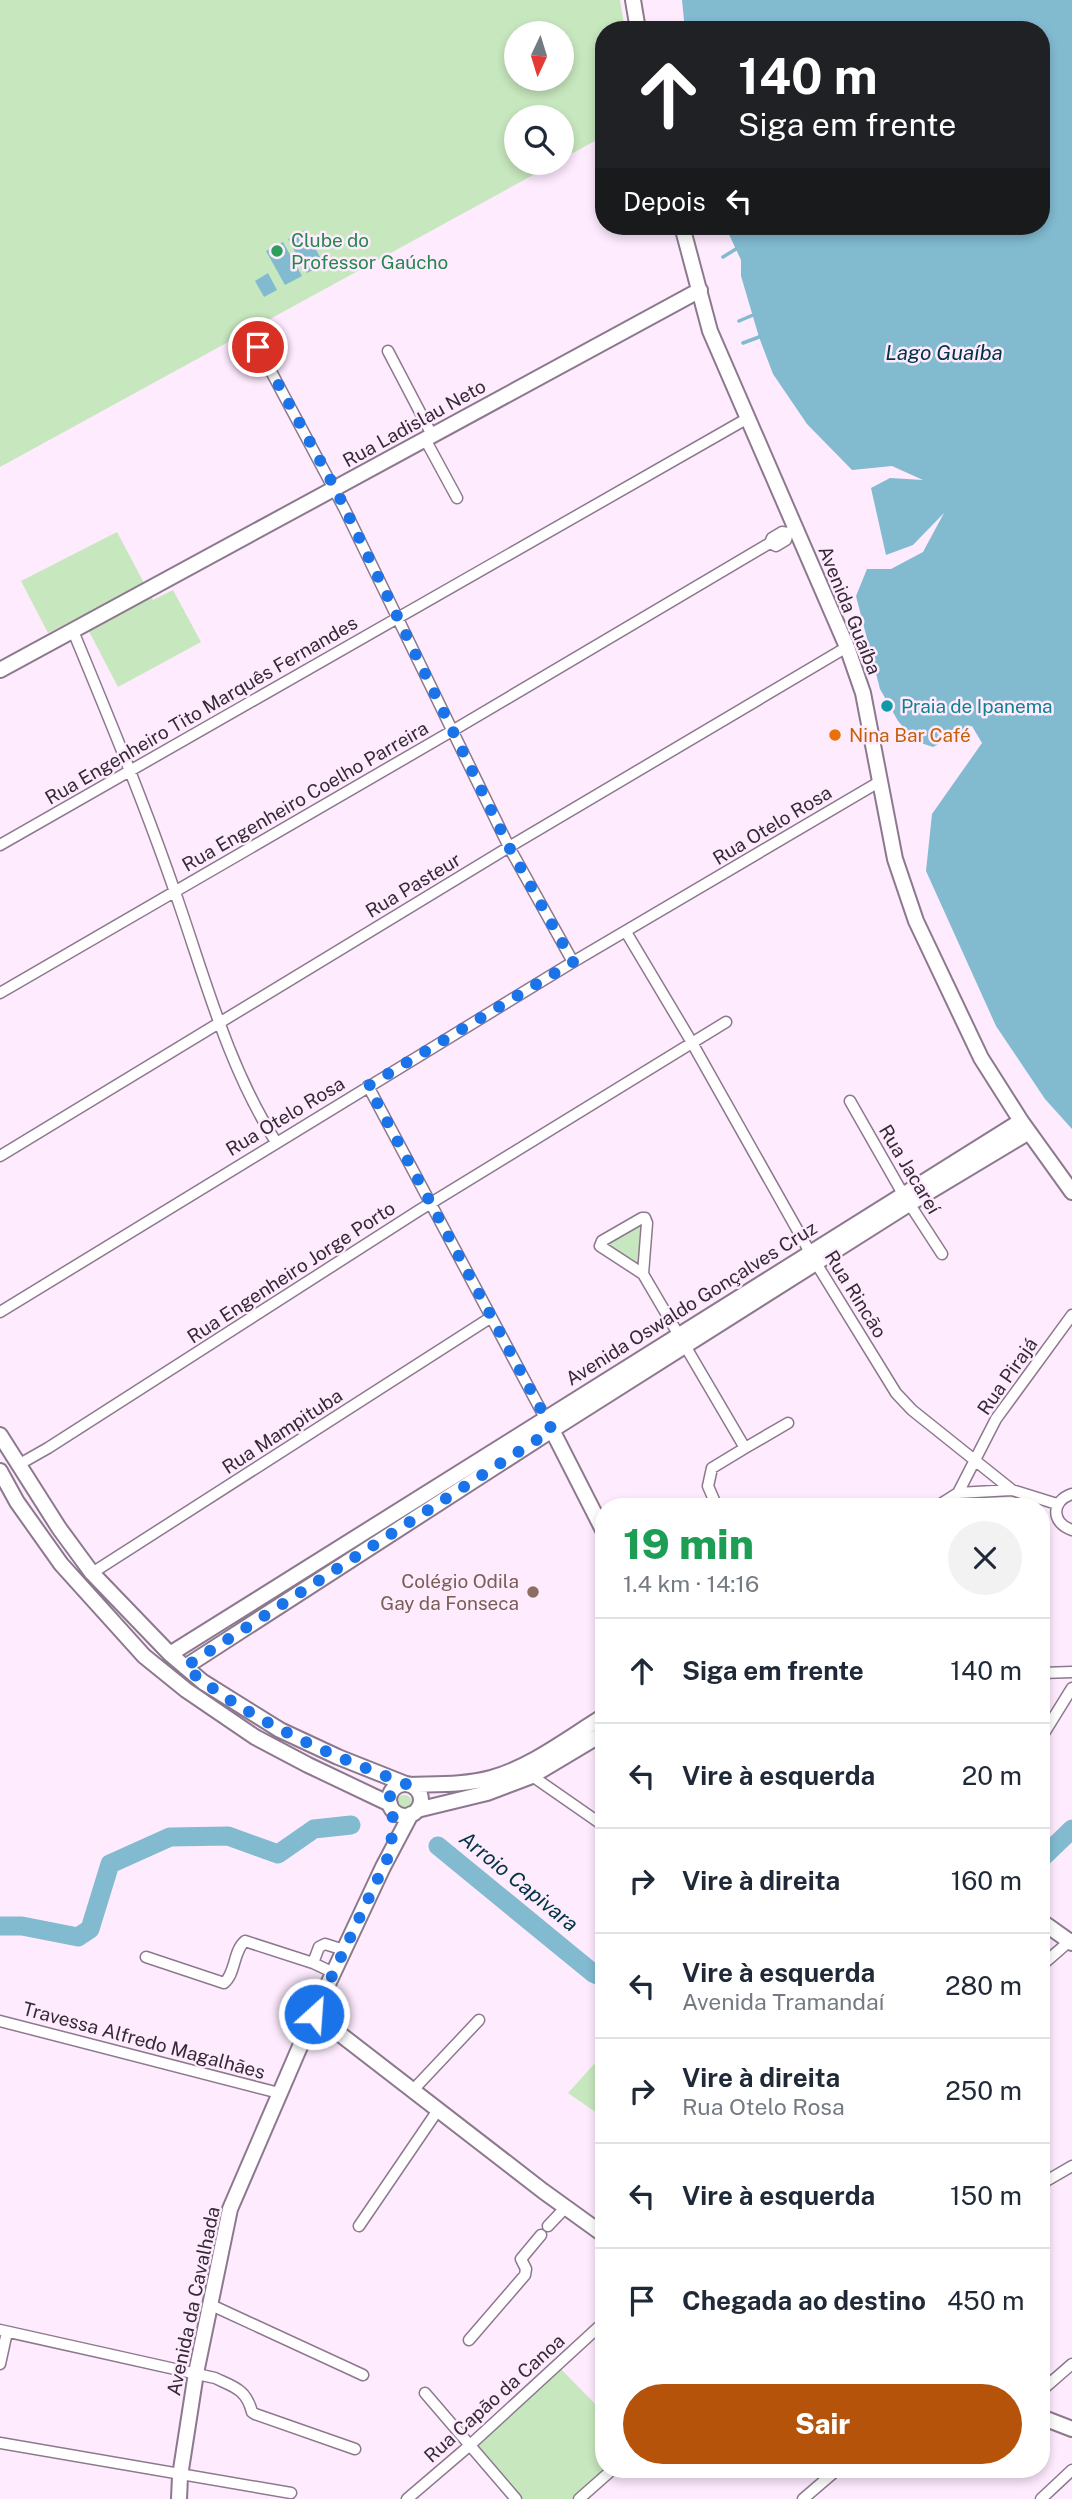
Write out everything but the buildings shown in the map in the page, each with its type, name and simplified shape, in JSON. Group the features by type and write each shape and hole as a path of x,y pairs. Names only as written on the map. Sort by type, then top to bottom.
{"street":[{"path":"633,0 636,21"},
{"name":"Avenida Guaíba","path":"685,235 710,331 748,418 792,531 846,647 863,693 895,859 916,921 981,1058 1072,1192"},
{"name":"Rua Ladislau Neto","path":"0,670 700,290"},
{"path":"258,347 335,488 509,847 573,962"},
{"path":"388,351 457,498"},
{"name":"Rua Engenheiro Tito Marquês Fernandes","path":"0,845 748,418"},
{"name":"Rua Engenheiro Coelho Parreira","path":"0,993 453,731 770,543 772,538 782,532 792,531"},
{"path":"73,631 131,771 220,1022 247,1087 275,1142"},
{"name":"Rua Pasteur","path":"0,1156 509,847 846,647"},
{"name":"Rua Otelo Rosa","path":"0,1312 573,962 879,782"},
{"name":"Rua Rincão","path":"626,932 813,1257 896,1393 912,1410 1012,1490 1038,1498"},
{"name":"Rua Engenheiro Jorge Porto","path":"18,1465 430,1204 691,1041 726,1022"},
{"path":"368,1086 595,1514"},
{"name":"Rua Jacareí","path":"850,1101 906,1199 942,1254"},
{"name":"Avenida Oswaldo Gonçalves Cruz","path":"170,1654 419,1498 549,1424 1025,1126"},
{"path":"643,1274 647,1223 645,1218 600,1244 643,1274 745,1448"},
{"name":"Rua Pirajá","path":"958,1493 996,1419 1072,1315"},
{"name":"Rua Mampituba","path":"92,1573 490,1318"},
{"path":"713,1498 708,1486 712,1468 788,1423"},
{"name":"Avenida Oswaldo Gonçalves Cruz","path":"185,1667 428,1511 549,1424"},
{"path":"0,1435 59,1528 92,1573 170,1654 203,1682 280,1730 338,1757 408,1784 419,1793 420,1805 414,1812"},
{"path":"0,1471 17,1502 61,1564 144,1656 186,1690 255,1737 392,1807 398,1814 487,1793 531,1776 595,1738"},
{"path":"950,1498 958,1493 1012,1490"},
{"path":"1072,1494 1063,1497 1055,1512 1063,1527 1072,1530"},
{"path":"419,1498 428,1511"},
{"name":"Rua Rincão","path":"1050,1502 1057,1504"},
{"path":"306,1571 315,1584"},
{"path":"1050,1673 1072,1672"},
{"path":"1050,1723 1072,1688"},
{"path":"392,1807 391,1793 400,1785 454,1783 490,1778 520,1767 595,1721"},
{"path":"531,1776 595,1820"},
{"name":"Avenida da Cavalhada","path":"391,1851 392,1807"},
{"name":"Avenida da Cavalhada","path":"179,2499 196,2373 230,2209 314,2014 391,1851 414,1812"},
{"path":"1050,1927 1071,1941 1050,1958"},
{"path":"146,1957 224,1983 245,1941 334,1973"},
{"path":"313,1964 323,1944 344,1950"},
{"path":"314,2014 595,2228"},
{"path":"413,2090 479,2020"},
{"name":"Travessa Alfredo Magalhães","path":"0,2021 279,2093"},
{"path":"359,2226 438,2110"},
{"path":"1050,2179 1072,2166"},
{"path":"469,2340 525,2275 526,2269 521,2259 566,2207"},
{"path":"209,2304 363,2375"},
{"name":"Rua Capão da Canoa","path":"407,2499 595,2330"},
{"path":"0,2364 4,2331 196,2373 215,2378 240,2390 249,2399 255,2414 355,2449"},
{"path":"1050,2383 1072,2364"},
{"path":"425,2393 516,2499"},
{"path":"1050,2420 1072,2429"},
{"path":"0,2443 290,2493"},
{"path":"1041,2499 1072,2470"},
{"path":"579,2499 603,2478"},
{"path":"803,2499 828,2478"}],"green space":[{"path":"0,0 620,0 624,21 595,21 595,141 574,152 574,105 504,105 504,175 533,175 0,467"},
{"path":"117,532 153,600 173,590 201,642 118,687 81,616 48,633 21,581"},
{"path":"641,1225 638,1265 608,1245"},
{"path":"401,1795 407,1795 412,1803 410,1809 401,1811 396,1806 396,1800"},
{"path":"595,2063 595,2112 568,2093"},
{"path":"559,2367 595,2404 596,2478 572,2499 520,2499 474,2445"}],"water":[{"name":"Lago Guaíba","path":"682,0 1072,0 1072,1129 1045,1099 996,1026 926,871 932,814 982,743 972,726 933,747 915,741 898,721 880,689 856,596 867,569 891,569 923,552 944,513 913,545 886,555 871,488 890,478 923,480 892,466 852,470 807,424 773,374 741,276 741,260 729,235 1050,235 1050,21 684,21"},
{"path":"305,230 324,264 307,273 288,239"},
{"path":"283,242 302,276 285,285 266,251"},
{"path":"268,273 277,290 264,297 255,281"}],"waterway":[{"path":"723,257 736,249"},
{"path":"739,321 753,315"},
{"path":"743,343 759,337"},
{"name":"Arroio Capivara","path":"0,1926 22,1926 78,1937 90,1929 110,1864 170,1837 228,1836 278,1854 314,1829 351,1825"},
{"name":"Arroio Capivara","path":"1050,1850 1072,1829"},
{"name":"Arroio Capivara","path":"438,1846 595,1974"}],"place":[{"name":"Clube do Professor Gaúcho","path":"277,251"},
{"name":"Praia de Ipanema","path":"887,706"},
{"name":"Nina Bar Café","path":"835,735"},
{"name":"Colégio Odila Gay da Fonseca","path":"533,1592"}],"route":[{"path":"258,347 335,488 509,847 573,962 368,1086 552,1430 185,1667 203,1682 280,1730 406,1784 395,1788 389,1798 393,1810 391,1851 314,2014"}]}
